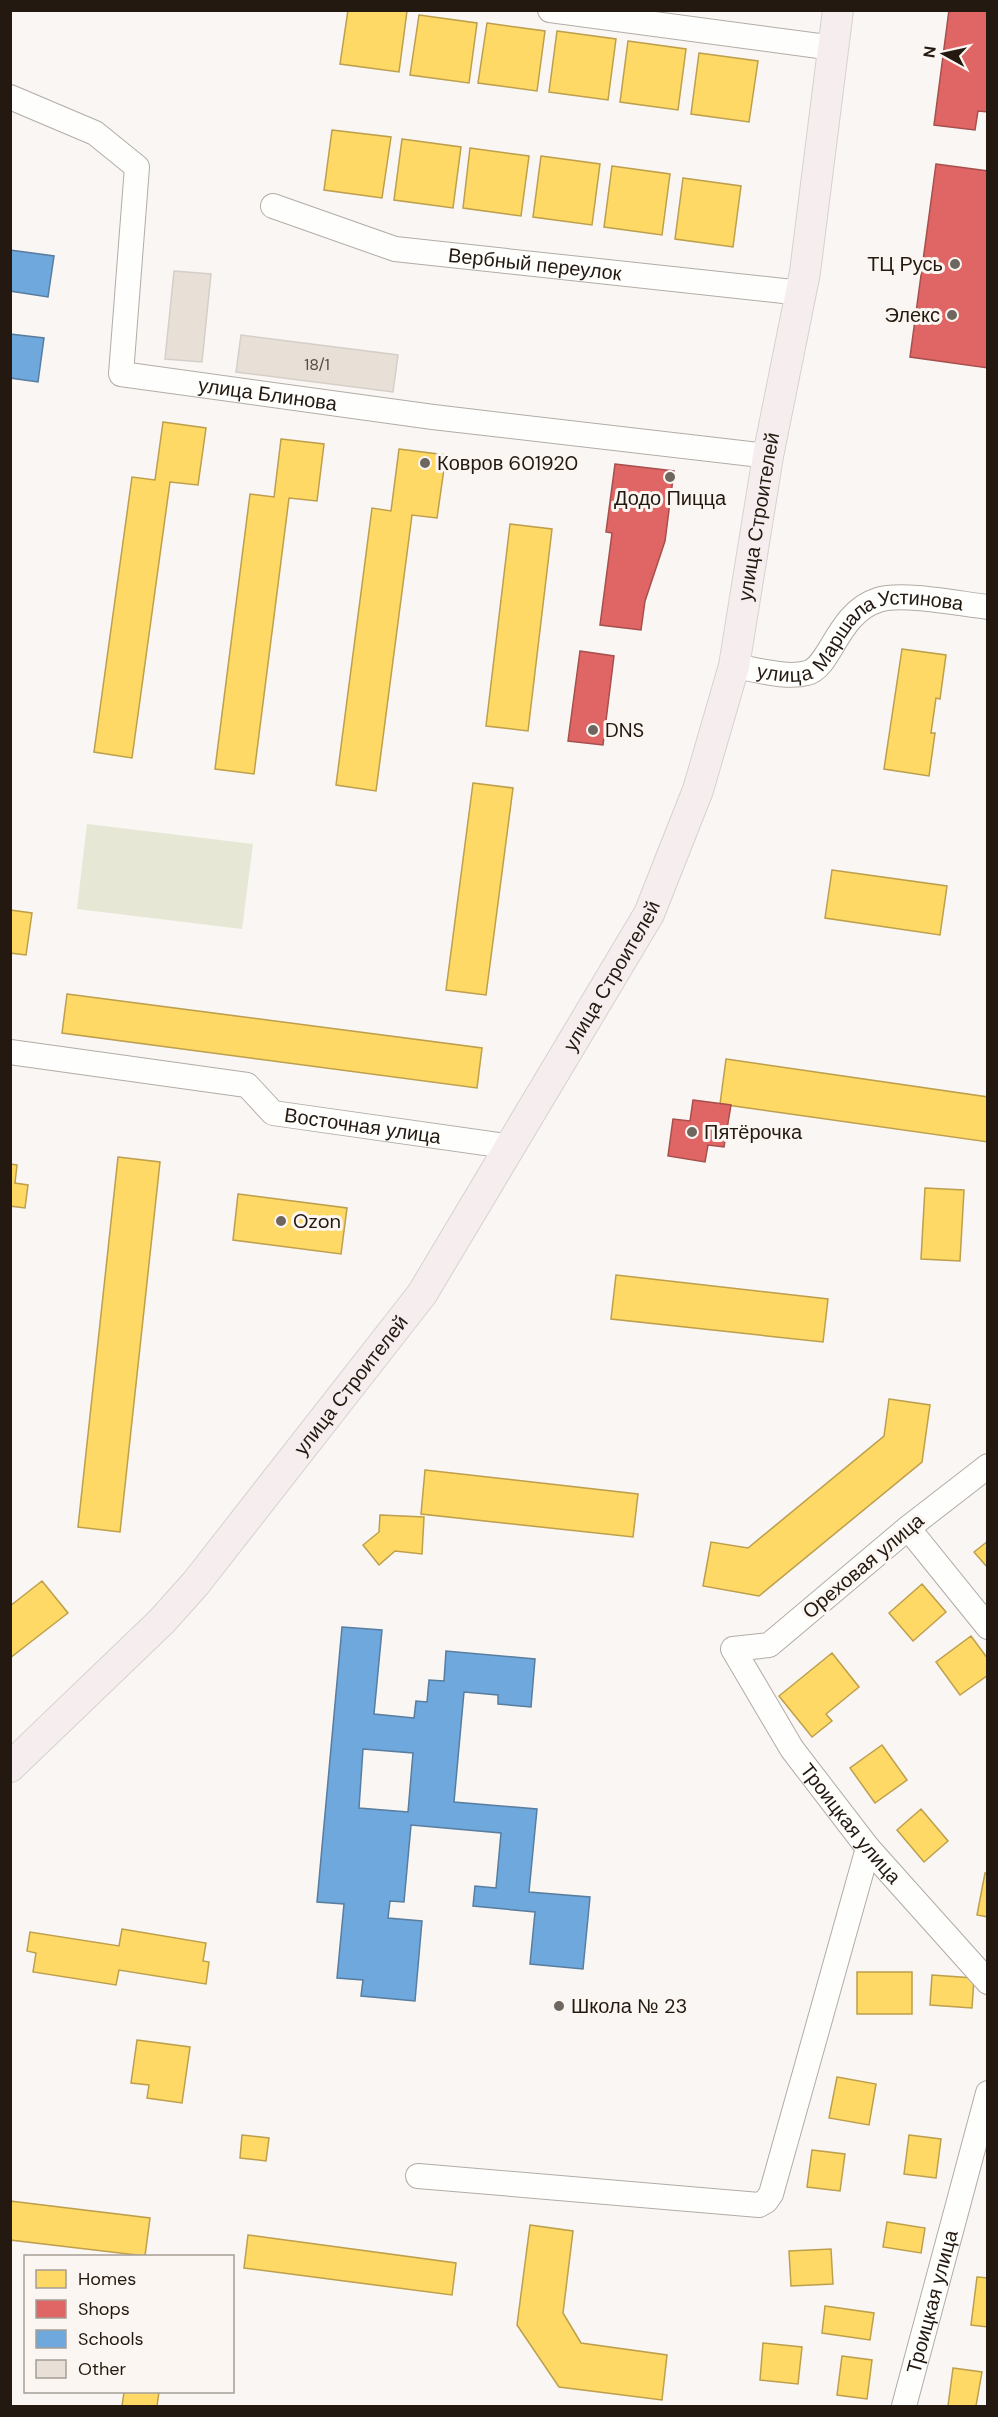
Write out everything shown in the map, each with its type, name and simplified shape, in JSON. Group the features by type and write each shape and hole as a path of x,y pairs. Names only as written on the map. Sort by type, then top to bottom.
{"main road":[{"name":"улица Строителей","path":"10,1767 162,1621 196,1583 422,1294 512,1147 649,914 698,790 734,666 768,456 802,293 838,10"}],"street":[{"path":"550,10 834,48"},
{"name":"улица Блинова","path":"10,97 95,133 137,167 121,374 433,417 768,456"},
{"name":"Вербный переулок","path":"273,206 394,249 802,293"},
{"name":"улица Маршала Устинова","path":"734,666 798,675 810,673 819,664 856,610 878,600 896,598 987,607"},
{"name":"Восточная улица","path":"10,1052 247,1084 273,1113 512,1147"},
{"name":"Ореховая улица","path":"733,1649 769,1645 908,1528 987,1466"},
{"path":"908,1528 987,1627"},
{"name":"Троицкая улица","path":"733,1649 792,1749 867,1848 987,1982"},
{"path":"418,2176 759,2205 766,2201 771,2194 867,1848"},
{"name":"Троицкая улица","path":"904,2406 987,2093"}],"green space":[{"path":"87,824 253,844 242,929 77,909"}],"building: Homes":[{"path":"348,10 407,11 399,72 340,64"},
{"path":"419,15 477,23 469,83 410,75"},
{"path":"487,23 545,31 537,91 478,83"},
{"path":"557,31 616,39 608,100 549,92"},
{"path":"628,41 686,49 678,110 620,102"},
{"path":"699,53 758,61 749,122 691,114"},
{"path":"332,130 391,137 382,198 324,190"},
{"path":"402,139 461,147 453,208 394,200"},
{"path":"470,148 529,156 521,216 463,208"},
{"path":"541,156 600,164 592,225 533,217"},
{"path":"612,166 670,174 662,235 604,227"},
{"path":"683,178 741,186 733,247 675,239"},
{"path":"163,422 206,428 198,485 170,482 132,758 94,752 132,477 155,480"},
{"path":"281,439 324,444 317,501 289,498 254,774 215,769 250,494 274,497"},
{"path":"399,449 446,455 437,518 412,515 376,791 336,785 372,508 391,511"},
{"path":"510,524 552,529 528,731 486,726"},
{"path":"902,649 946,655 940,699 936,698 931,733 935,733 929,776 884,769"},
{"path":"473,783 513,788 486,995 446,990"},
{"path":"832,870 947,886 940,935 825,918"},
{"path":"10,910 32,913 26,955 10,953"},
{"path":"67,994 482,1048 477,1088 62,1033"},
{"path":"726,1059 988,1097 988,1142 720,1104"},
{"path":"118,1157 160,1162 120,1532 78,1527"},
{"path":"10,1164 17,1165 15,1183 28,1185 25,1208 10,1206"},
{"path":"925,1188 964,1190 960,1261 921,1259"},
{"path":"238,1194 347,1208 341,1254 233,1240"},
{"path":"616,1275 828,1299 823,1342 611,1319"},
{"path":"889,1399 930,1405 922,1462 759,1596 703,1586 711,1542 748,1548 884,1436"},
{"path":"425,1470 638,1494 633,1537 421,1514"},
{"path":"380,1515 424,1517 422,1554 395,1551 379,1565 363,1545 379,1532"},
{"path":"988,1541 988,1568 974,1552"},
{"path":"42,1581 68,1613 10,1658 10,1606"},
{"path":"922,1584 946,1612 913,1641 889,1613"},
{"path":"971,1636 988,1659 988,1675 960,1695 936,1662"},
{"path":"832,1653 859,1687 826,1714 832,1721 812,1737 779,1696"},
{"path":"882,1745 907,1780 875,1803 850,1768"},
{"path":"921,1809 948,1841 924,1862 897,1830"},
{"path":"985,1873 988,1874 988,1917 977,1915"},
{"path":"122,1929 206,1943 203,1961 209,1962 206,1984 119,1970 116,1985 33,1972 36,1953 27,1951 30,1932 119,1946"},
{"path":"857,1972 912,1972 912,2014 857,2014"},
{"path":"932,1975 974,1978 972,2008 930,2005"},
{"path":"137,2040 190,2047 182,2103 147,2098 149,2085 131,2083"},
{"path":"837,2077 876,2084 869,2125 829,2118"},
{"path":"242,2135 269,2138 266,2161 240,2158"},
{"path":"909,2135 941,2139 936,2178 904,2174"},
{"path":"812,2150 845,2154 840,2191 807,2187"},
{"path":"10,2201 150,2218 145,2255 10,2240"},
{"path":"887,2222 925,2228 921,2253 883,2247"},
{"path":"530,2225 573,2231 563,2313 581,2343 667,2355 662,2400 559,2387 517,2325"},
{"path":"248,2235 456,2263 452,2295 244,2268"},
{"path":"831,2249 833,2284 791,2286 789,2251"},
{"path":"977,2277 988,2278 988,2327 971,2325"},
{"path":"825,2306 874,2313 870,2340 822,2333"},
{"path":"763,2343 802,2347 798,2384 760,2380"},
{"path":"842,2356 872,2360 867,2399 837,2395"},
{"path":"953,2368 982,2372 976,2406 948,2406"},
{"path":"124,2393 159,2393 157,2406 122,2406"}],"building: Shops":[{"path":"949,10 988,10 988,112 978,111 975,130 934,125"},
{"name":"ТЦ Русь","path":"936,164 988,171 988,368 910,357"},
{"path":"615,464 674,471 665,541 645,601 641,630 600,625 612,533 606,532"},
{"path":"580,651 614,656 603,745 568,741"},
{"path":"693,1100 731,1105 724,1147 708,1145 705,1162 668,1156 673,1119 690,1121"}],"building: Schools":[{"path":"10,250 54,256 48,297 10,291"},
{"path":"10,334 44,338 38,382 10,378"},
{"path":"342,1627 382,1630 374,1714 414,1718 416,1701 427,1702 429,1680 444,1681 446,1651 535,1659 531,1707 498,1704 498,1695 464,1692 454,1802 537,1809 529,1892 590,1897 583,1969 530,1964 535,1912 473,1906 475,1886 496,1888 501,1833 411,1825 404,1902 390,1901 388,1918 422,1921 415,2001 361,1996 363,1980 337,1978 344,1904 317,1902","holes":["363,1749 413,1753 408,1812 359,1808"]}],"building: Other":[{"path":"174,271 211,274 202,362 165,359"},
{"path":"241,335 398,355 393,392 236,372"}],"place":[{"name":"ТЦ Русь","path":"955,264"},
{"name":"Элекс","path":"952,315"},
{"name":"Ковров 601920","path":"425,463"},
{"name":"Додо Пицца","path":"670,477"},
{"name":"DNS","path":"593,730"},
{"name":"Пятёрочка","path":"692,1132"},
{"name":"Ozon","path":"281,1221"},
{"name":"Школа № 23","path":"559,2006"}]}
